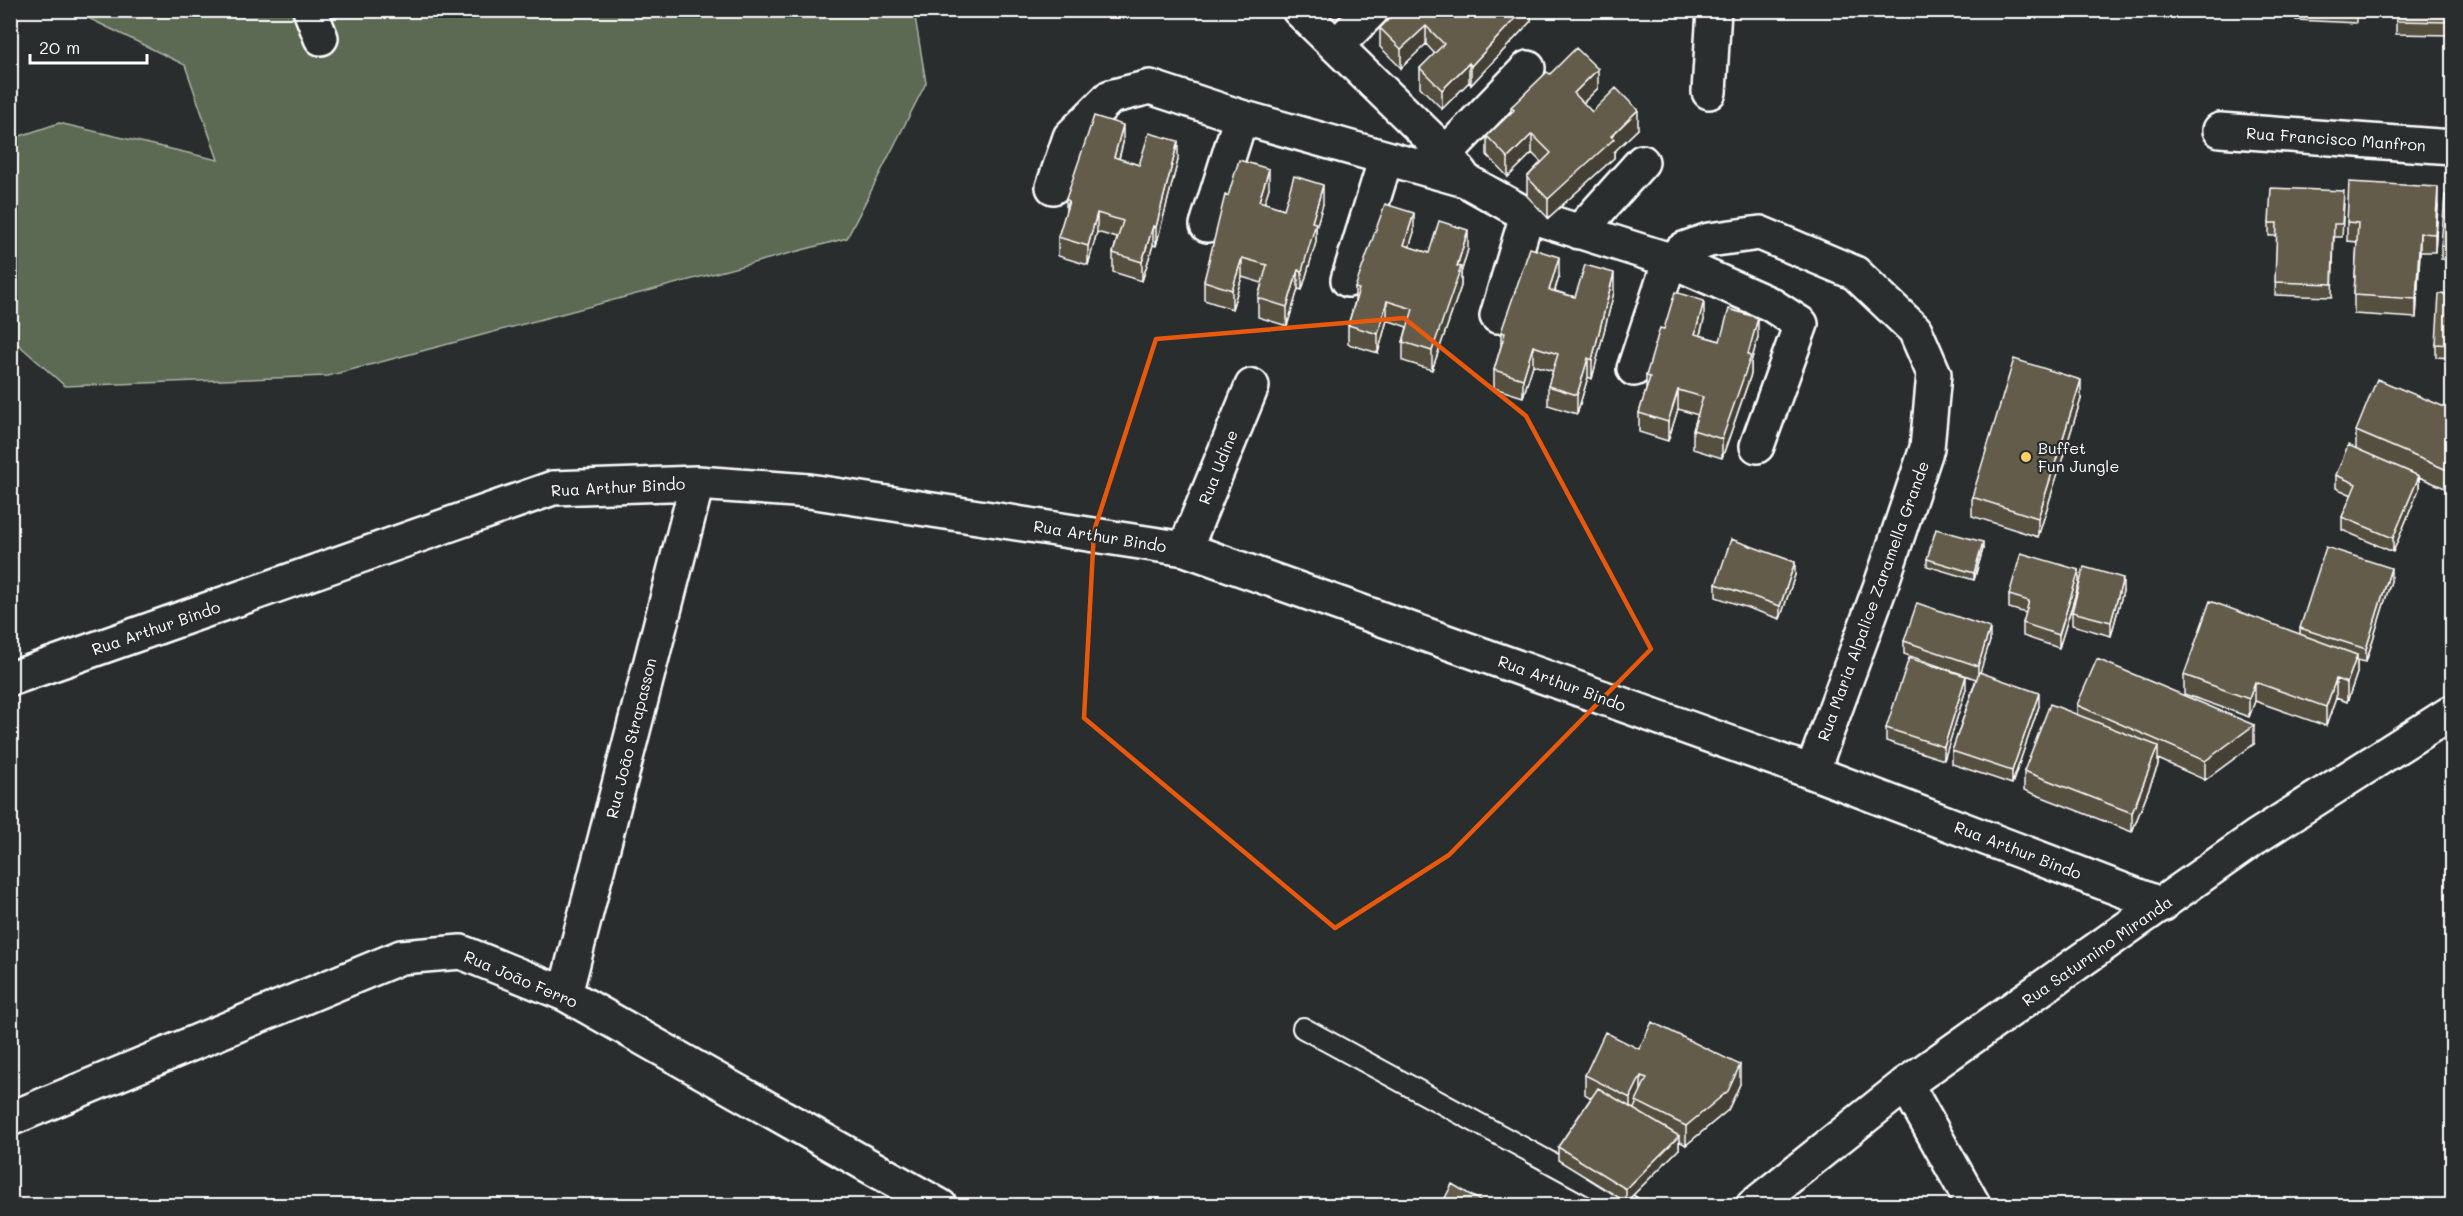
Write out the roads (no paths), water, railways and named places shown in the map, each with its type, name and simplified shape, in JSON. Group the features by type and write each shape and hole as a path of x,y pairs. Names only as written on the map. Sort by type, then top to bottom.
{"street":[{"path":"1299,10 1446,153 1465,180"},
{"path":"1336,46 1371,10"},
{"path":"1709,92 1714,10"},
{"path":"1446,153 1528,68"},
{"path":"1053,187 1070,136 1110,97 1150,87 1241,117 1465,180 1527,215 1670,260 1770,304 1801,324 1757,446"},
{"path":"1208,225 1241,117"},
{"name":"Rua Francisco Manfron","path":"2220,130 2452,147"},
{"path":"1348,280 1386,158"},
{"path":"1579,232 1642,162"},
{"path":"1497,316 1527,215"},
{"name":"Rua Maria Alpalice Zaramella Grande","path":"1670,260 1684,249 1709,240 1760,233 1855,273 1915,330 1934,374 1927,448 1882,582 1812,772"},
{"path":"1634,369 1670,260"},
{"name":"Rua Udine","path":"1185,549 1252,386"},
{"name":"Rua Arthur Bindo","path":"10,679 553,488 697,483 809,491 1185,549 1812,772 2162,905"},
{"name":"Rua João Strapasson","path":"565,994 697,483"},
{"name":"Rua Saturnino Miranda","path":"1753,1206 1906,1083 2256,837 2452,711"},
{"name":"Rua João Ferro","path":"10,1119 401,957 461,952 565,994 940,1206"},
{"path":"1906,1083 1974,1206"}],"lane":[{"path":"1302,1028 1630,1206"}],"place":[{"name":"Buffet Fun Jungle","path":"2026,457"}]}
